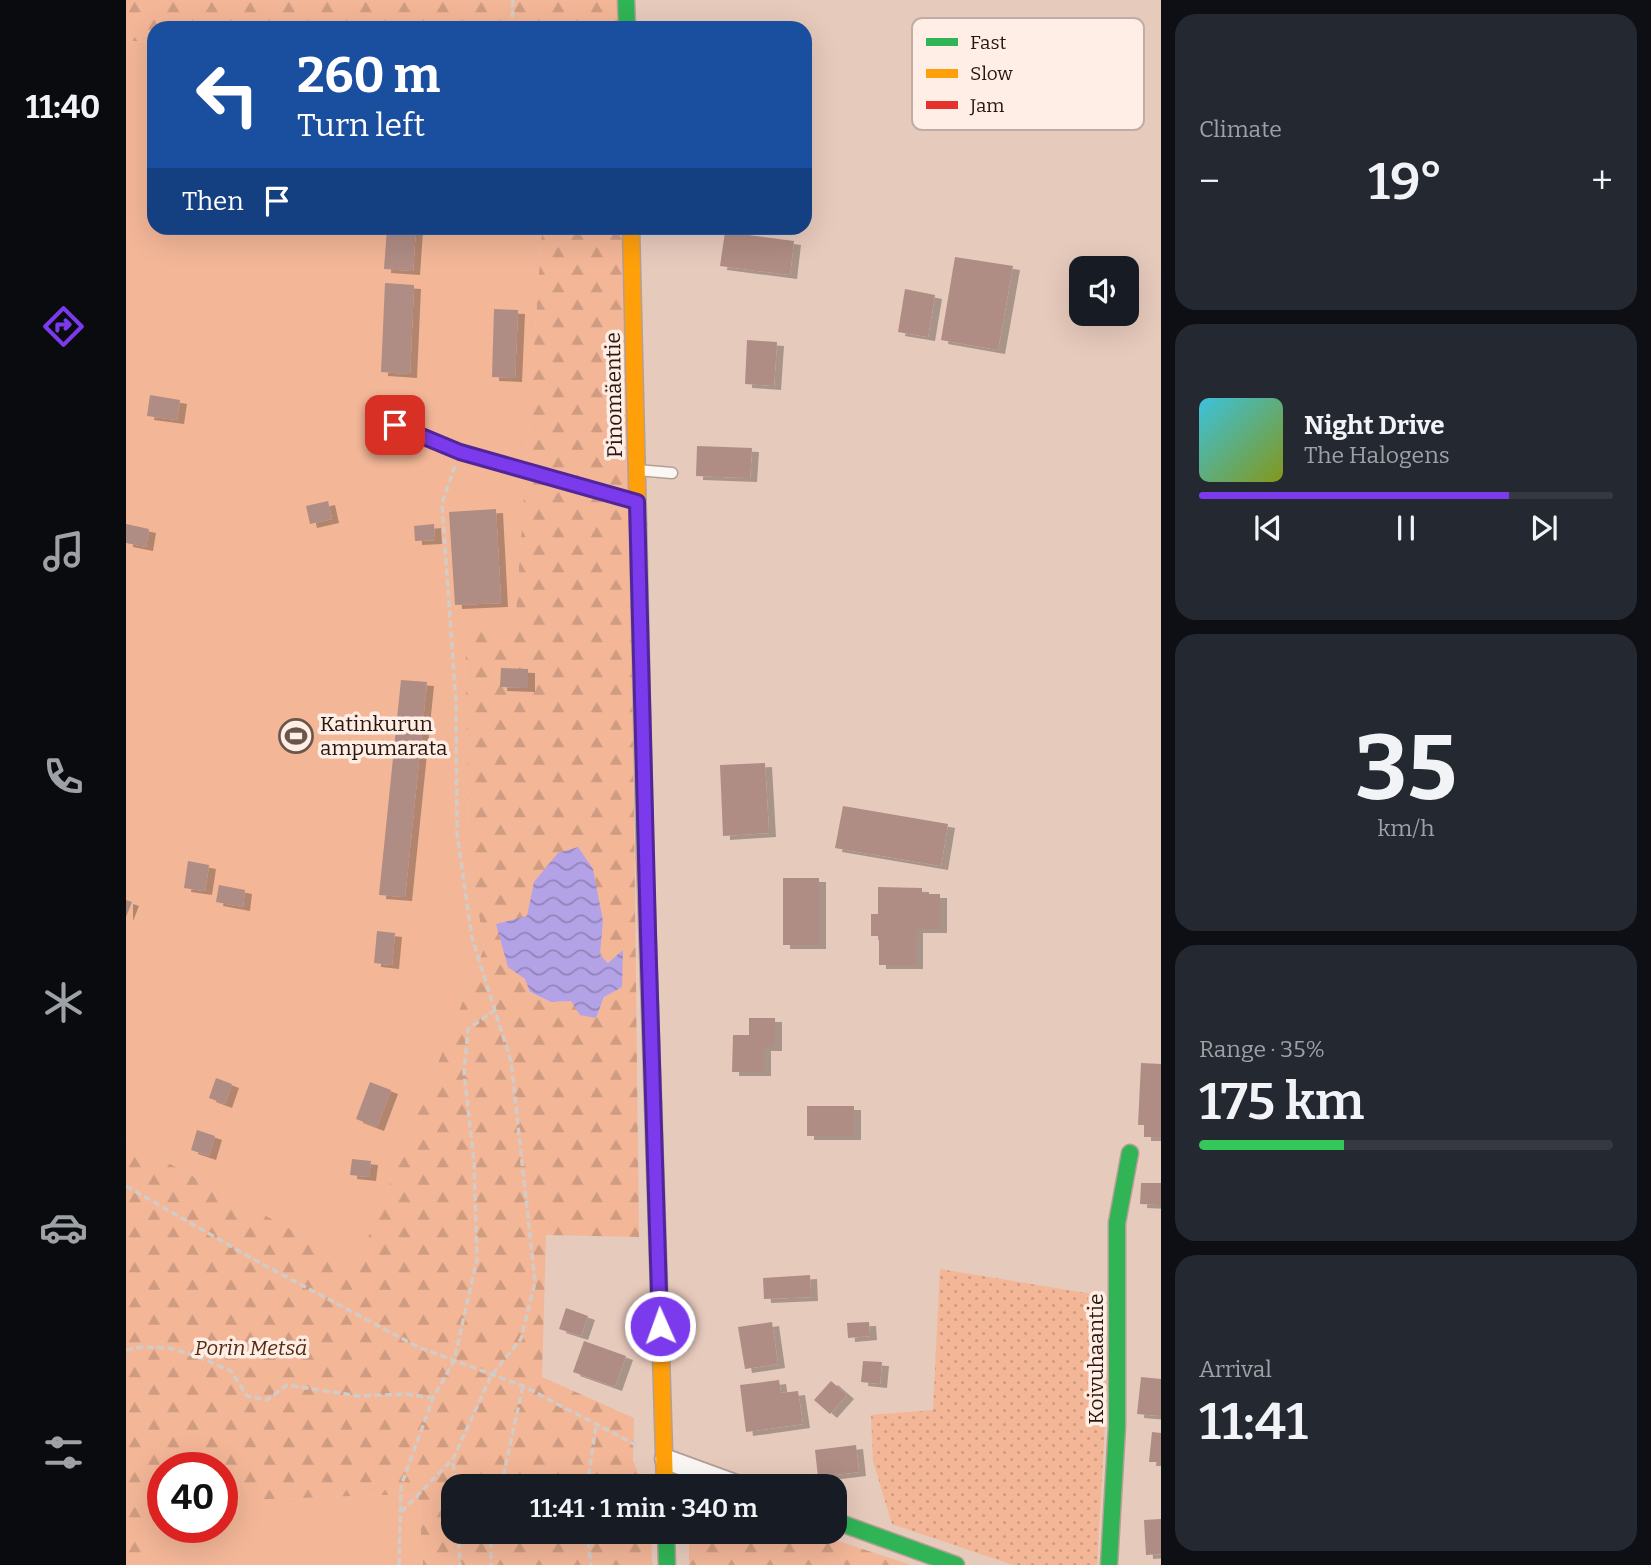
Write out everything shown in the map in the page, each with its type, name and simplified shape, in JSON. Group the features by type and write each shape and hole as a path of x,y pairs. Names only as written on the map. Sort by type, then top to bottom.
{"street":[{"path":"626,0 626,21"},
{"name":"Pinomäentie","path":"631,235 648,945 666,1474"},
{"name":"Koivuhaantie","path":"1109,1565 1117,1426 1117,1223 1130,1153"},
{"path":"665,1458 707,1474"},
{"path":"847,1525 956,1565"},
{"path":"666,1544 667,1565"}],"lane":[{"path":"395,425 460,452 637,502"},
{"path":"637,470 672,473"}],"path":[{"path":"512,21 513,0"},
{"path":"401,1512 453,1459 491,1376 521,1339 534,1282 512,1061 472,938 457,833 456,704 442,503 460,452"},
{"path":"399,1565 401,1486 433,1398 454,1361 477,1259 474,1162 464,1072 468,1029 495,1010"},
{"path":"126,1186 253,1259 418,1347 523,1386 596,1426 665,1458"},
{"path":"126,1350 141,1347 169,1348 196,1356 231,1371 247,1396 267,1400 287,1385 359,1396 406,1394 433,1398"},
{"path":"504,1474 523,1386"},
{"path":"589,1474 596,1426"},
{"path":"453,1459 454,1474"},
{"path":"459,1544 460,1565"},
{"path":"491,1544 491,1565"},
{"path":"589,1544 591,1565"}],"green space":[{"path":"126,0 626,0 626,21 147,21 147,42 126,41"},
{"name":"Katinkurun ampumarata","path":"126,41 147,42 147,235 542,235 515,626 465,626 468,845 484,948 357,1265 126,1140"},
{"name":"Porin Metsä","path":"542,235 627,235 639,1237 546,1235 542,1377 634,1418 633,1461 639,1474 441,1474 441,1544 651,1544 652,1565 423,1565 418,1494 238,1500 238,1452 147,1452 146,1565 126,1565 126,1140 357,1265 484,948 468,845 465,625 515,625","holes":["534,882 603,921 600,955 608,963 623,951 596,1018 571,1001 551,1002 530,993 525,953"]},
{"path":"940,1269 1104,1296 1108,1371 1097,1565 1013,1565 892,1524 873,1461 871,1415 933,1410"},
{"path":"418,1494 423,1565 146,1565 147,1503 147,1543 238,1543 238,1500"},
{"path":"689,1544 847,1544 911,1565 689,1565"}],"water":[{"path":"578,847 593,869 603,921 600,955 608,963 623,950 622,987 604,997 596,1018 580,1015 571,1001 551,1002 530,992 525,979 508,967 496,924 527,916 534,882 558,853"}],"building":[{"path":"386,235 416,235 413,271 384,269"},
{"path":"725,235 794,241 790,275 720,266"},
{"path":"955,257 1013,266 998,350 941,340"},
{"path":"385,283 414,285 410,374 381,372"},
{"path":"905,289 935,295 928,337 898,332"},
{"path":"494,309 518,310 515,378 492,377"},
{"path":"747,340 777,342 774,386 745,384"},
{"path":"150,395 180,400 177,420 147,416"},
{"path":"697,446 752,448 750,478 696,476"},
{"path":"328,501 332,519 310,524 306,506"},
{"path":"496,509 501,603 455,605 449,512"},
{"path":"126,524 149,529 146,547 126,543"},
{"path":"434,524 435,540 415,541 414,526"},
{"path":"501,668 528,669 528,688 500,687"},
{"path":"401,680 427,682 405,897 379,895"},
{"path":"765,763 769,833 723,836 720,765"},
{"path":"843,806 948,824 941,866 835,848"},
{"path":"188,861 209,865 205,891 184,888"},
{"path":"783,878 819,878 819,945 783,945"},
{"path":"219,885 245,890 243,907 216,902"},
{"path":"878,887 922,888 922,894 940,894 940,929 916,929 916,965 879,965 879,936 871,936 871,914 878,914"},
{"path":"126,900 132,902 126,917"},
{"path":"377,931 395,933 392,965 374,963"},
{"path":"749,1018 775,1018 775,1047 764,1047 764,1072 732,1072 733,1035 749,1035"},
{"path":"1141,1063 1161,1064 1161,1137 1144,1137 1144,1125 1138,1125"},
{"path":"216,1078 232,1084 225,1104 209,1098"},
{"path":"370,1082 391,1090 377,1127 356,1119"},
{"path":"807,1106 854,1106 854,1136 807,1136"},
{"path":"197,1130 215,1136 209,1156 191,1150"},
{"path":"352,1159 371,1161 369,1177 350,1175"},
{"path":"1141,1183 1161,1183 1161,1205 1140,1204"},
{"path":"810,1275 811,1297 764,1299 763,1278"},
{"path":"566,1308 588,1316 581,1336 559,1329"},
{"path":"772,1322 778,1364 745,1369 738,1327"},
{"path":"869,1322 870,1336 848,1338 847,1323"},
{"path":"584,1341 626,1356 615,1387 573,1372"},
{"path":"863,1361 882,1362 880,1384 861,1382"},
{"path":"1141,1377 1161,1379 1161,1416 1137,1414"},
{"path":"779,1380 781,1393 798,1391 803,1424 746,1432 740,1385"},
{"path":"831,1381 847,1395 830,1414 814,1400"},
{"path":"1152,1432 1161,1433 1161,1462 1149,1462"},
{"path":"856,1445 859,1472 818,1474 815,1450"},
{"path":"1161,1519 1161,1554 1146,1555 1144,1520"}],"traffic: fast":[{"path":"626,0 627,21"},
{"path":"638,524 645,857"},
{"path":"1109,1565 1117,1426 1117,1223 1130,1153"},
{"path":"847,1525 956,1565"},
{"path":"666,1544 667,1565"}],"traffic: slow":[{"path":"631,235 638,524"},
{"path":"660,1320 665,1474"}],"traffic: jam":[{"path":"645,857 660,1320"}],"place":[{"name":"Katinkurun ampumarata","path":"296,736"}],"route":[{"path":"395,425 460,452 637,502 660,1326"}]}
